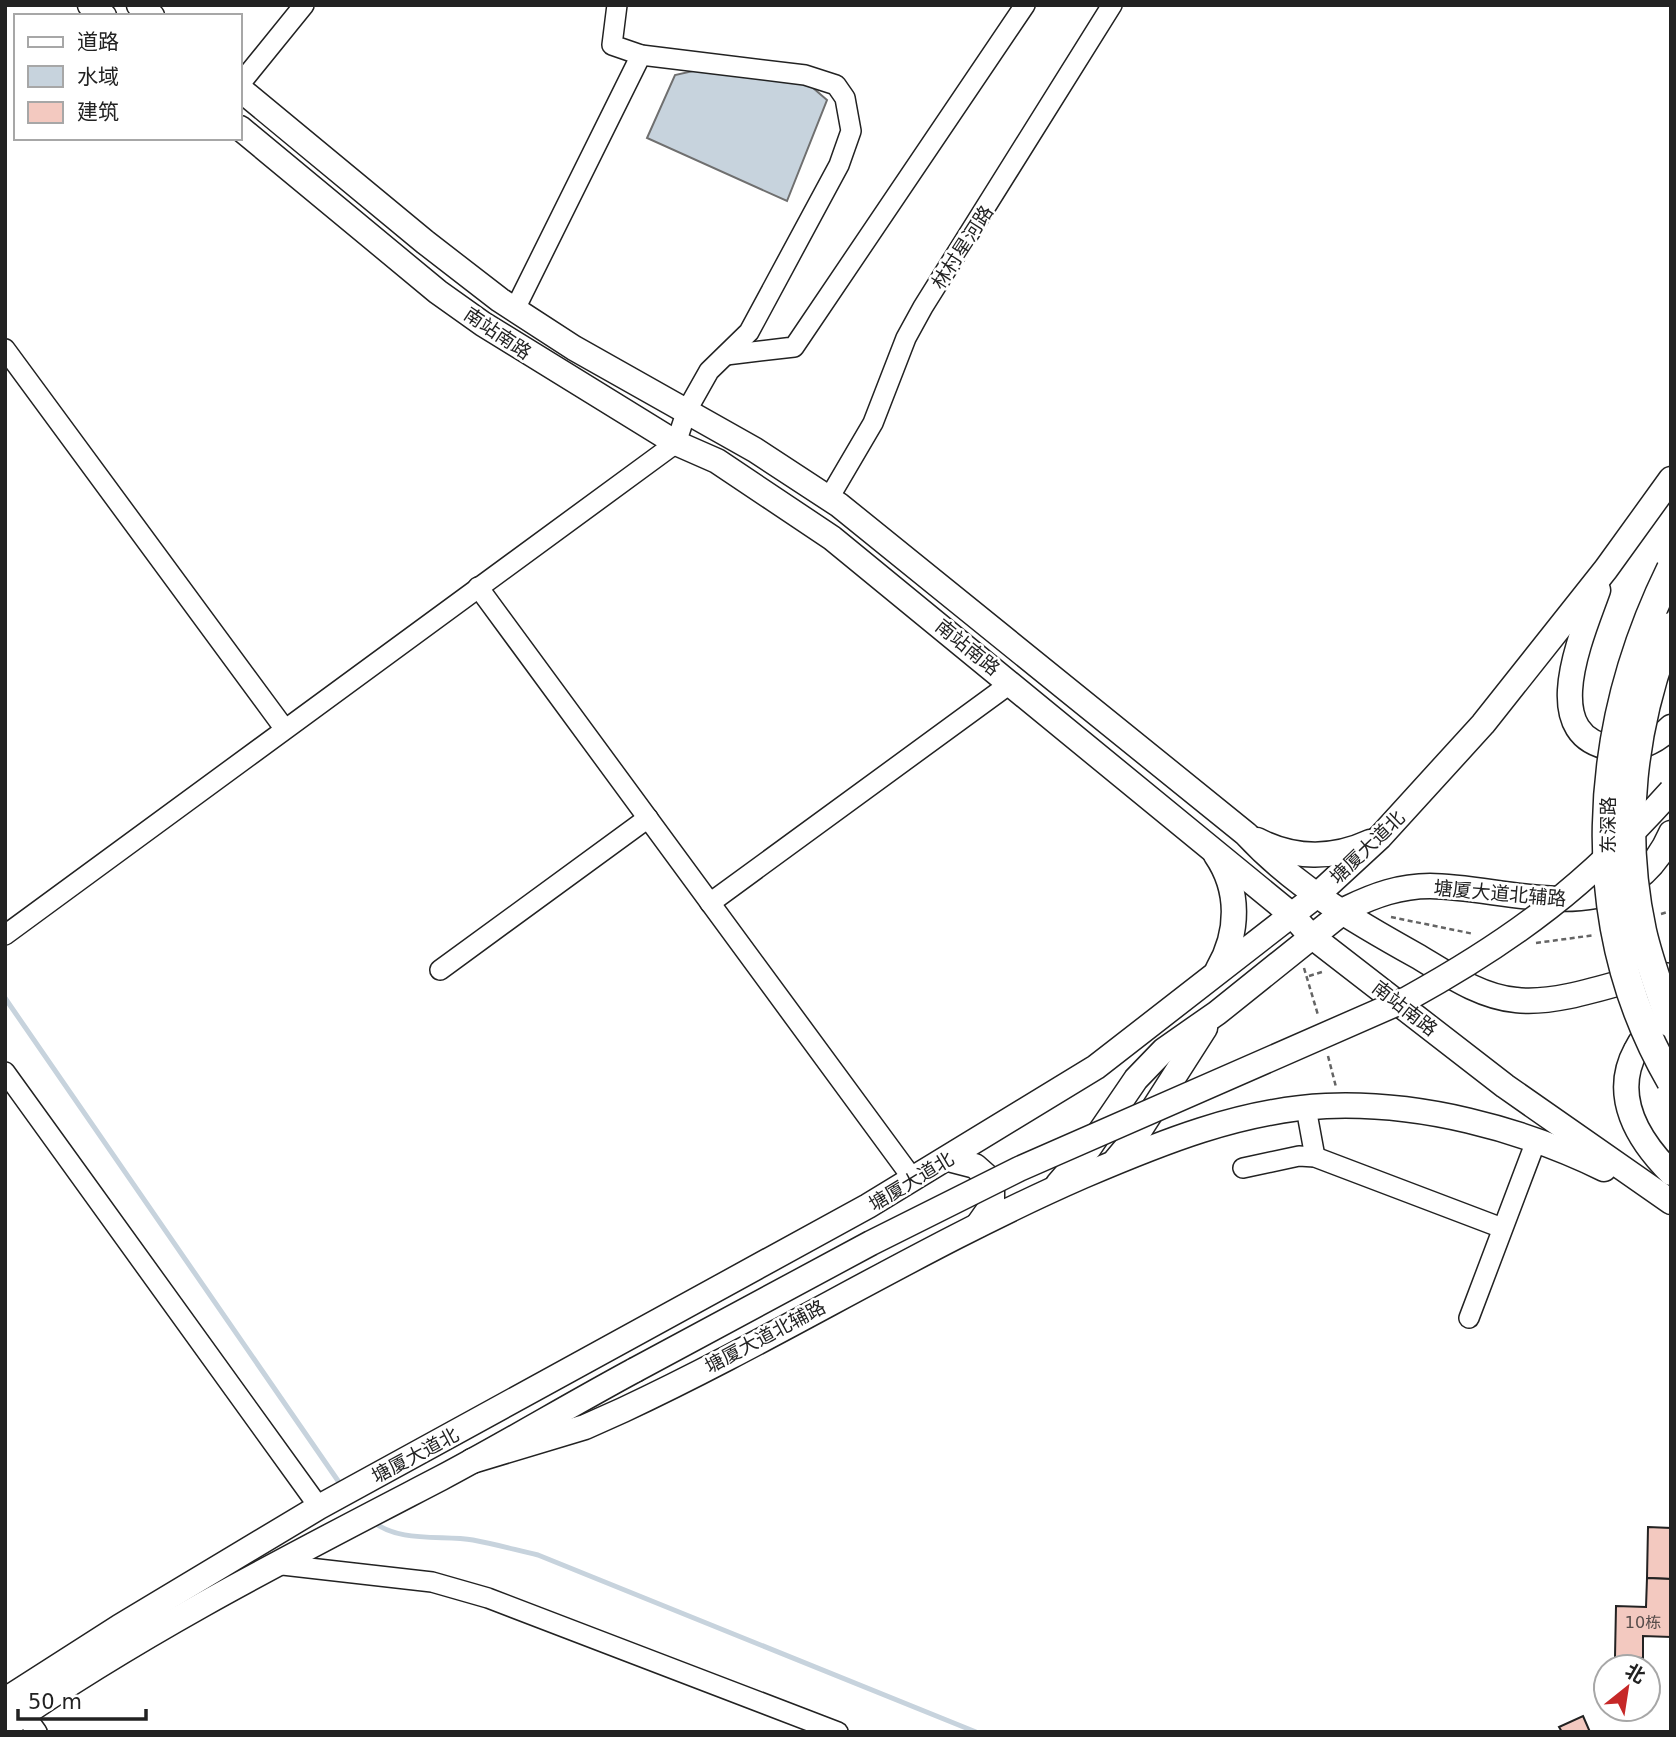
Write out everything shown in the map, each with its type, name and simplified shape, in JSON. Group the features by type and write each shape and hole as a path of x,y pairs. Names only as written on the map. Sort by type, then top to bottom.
{"highway":[{"name":"东深路","path":"1671,569 1646,623 1625,682 1611,756 1606,843 1614,922 1621,952 1645,1027 1671,1081"},
{"name":"东深路","path":"1671,626 1650,685 1640,730 1631,807 1635,890 1642,933 1671,1023"}],"main road":[{"name":"南站南路","path":"242,88 436,251 515,309 574,348 775,462 829,498 1246,834 1276,864 1341,912 1465,984 1498,997 1518,1001 1551,997 1665,972"},
{"name":"南站南路","path":"242,130 438,292 527,352 676,443 717,461 822,530 1292,915 1310,935 1506,1086 1671,1205"},
{"name":"塘厦大道北","path":"18,1718 119,1626 324,1505 913,1179 1096,1067 1316,896 1380,837 1483,724 1606,569 1671,479"},
{"path":"1606,569 1572,669 1569,703 1573,719 1589,739 1615,749 1644,745 1671,727"},
{"name":"塘厦大道北","path":"18,1718 273,1564 472,1461 871,1243 1018,1169 1407,999 1455,973 1544,914 1580,884 1612,855 1671,791"},
{"path":"1246,834 1285,852 1306,856 1349,849 1380,837"},
{"name":"塘厦大道北辅路","path":"1049,1191 1074,1167 1122,1097 1152,1062 1341,912 1369,898 1408,887 1459,888 1563,901 1598,895 1627,884 1647,869 1668,842"},
{"path":"1209,980 1225,957 1235,921 1226,875 1211,848"},
{"name":"塘厦大道北辅路","path":"472,1461 585,1427 635,1405 978,1225 1113,1163 1136,1136 1176,1069 1217,1013"},
{"path":"1671,1016 1656,1025 1641,1041 1627,1072 1625,1090 1631,1120 1642,1140 1671,1173"},
{"path":"1113,1163 1212,1127 1306,1108 1391,1108 1467,1122 1536,1141 1609,1171 1671,1205"},
{"path":"948,1158 975,1166 992,1181 992,1205 978,1225"}],"street":[{"path":"242,83 304,5"},
{"path":"5,935 676,443 687,411 709,371 748,332 839,165 851,131 845,98 836,85 805,75 641,55 612,45 617,5"},
{"path":"726,355 794,347 1025,5"},
{"name":"林村星河路","path":"829,498 867,434 906,338 923,307 1112,5"},
{"path":"515,309 641,55"},
{"path":"5,349 284,728"},
{"path":"478,587 913,1179"},
{"path":"710,903 1012,683"},
{"path":"440,970 648,818"},
{"path":"5,1072 324,1505"},
{"path":"1306,1108 1315,1157"},
{"path":"1469,1318 1536,1141"},
{"path":"1243,1168 1299,1156 1315,1157 1503,1228"},
{"path":"273,1564 432,1582 488,1598 838,1732"}],"water":[{"path":"711,67 805,81 827,100 787,201 647,138 675,75"}],"building":[{"path":"1648,1527 1671,1528 1671,1579 1647,1578"},
{"path":"1647,1578 1671,1579 1671,1637 1643,1636 1643,1653 1615,1653 1616,1606 1646,1607"},
{"path":"1583,1716 1590,1732 1562,1732 1559,1727"}],"waterway":[{"path":"5,998 343,1488"},
{"path":"372,1521 395,1533 473,1540 538,1555 976,1732"}]}
